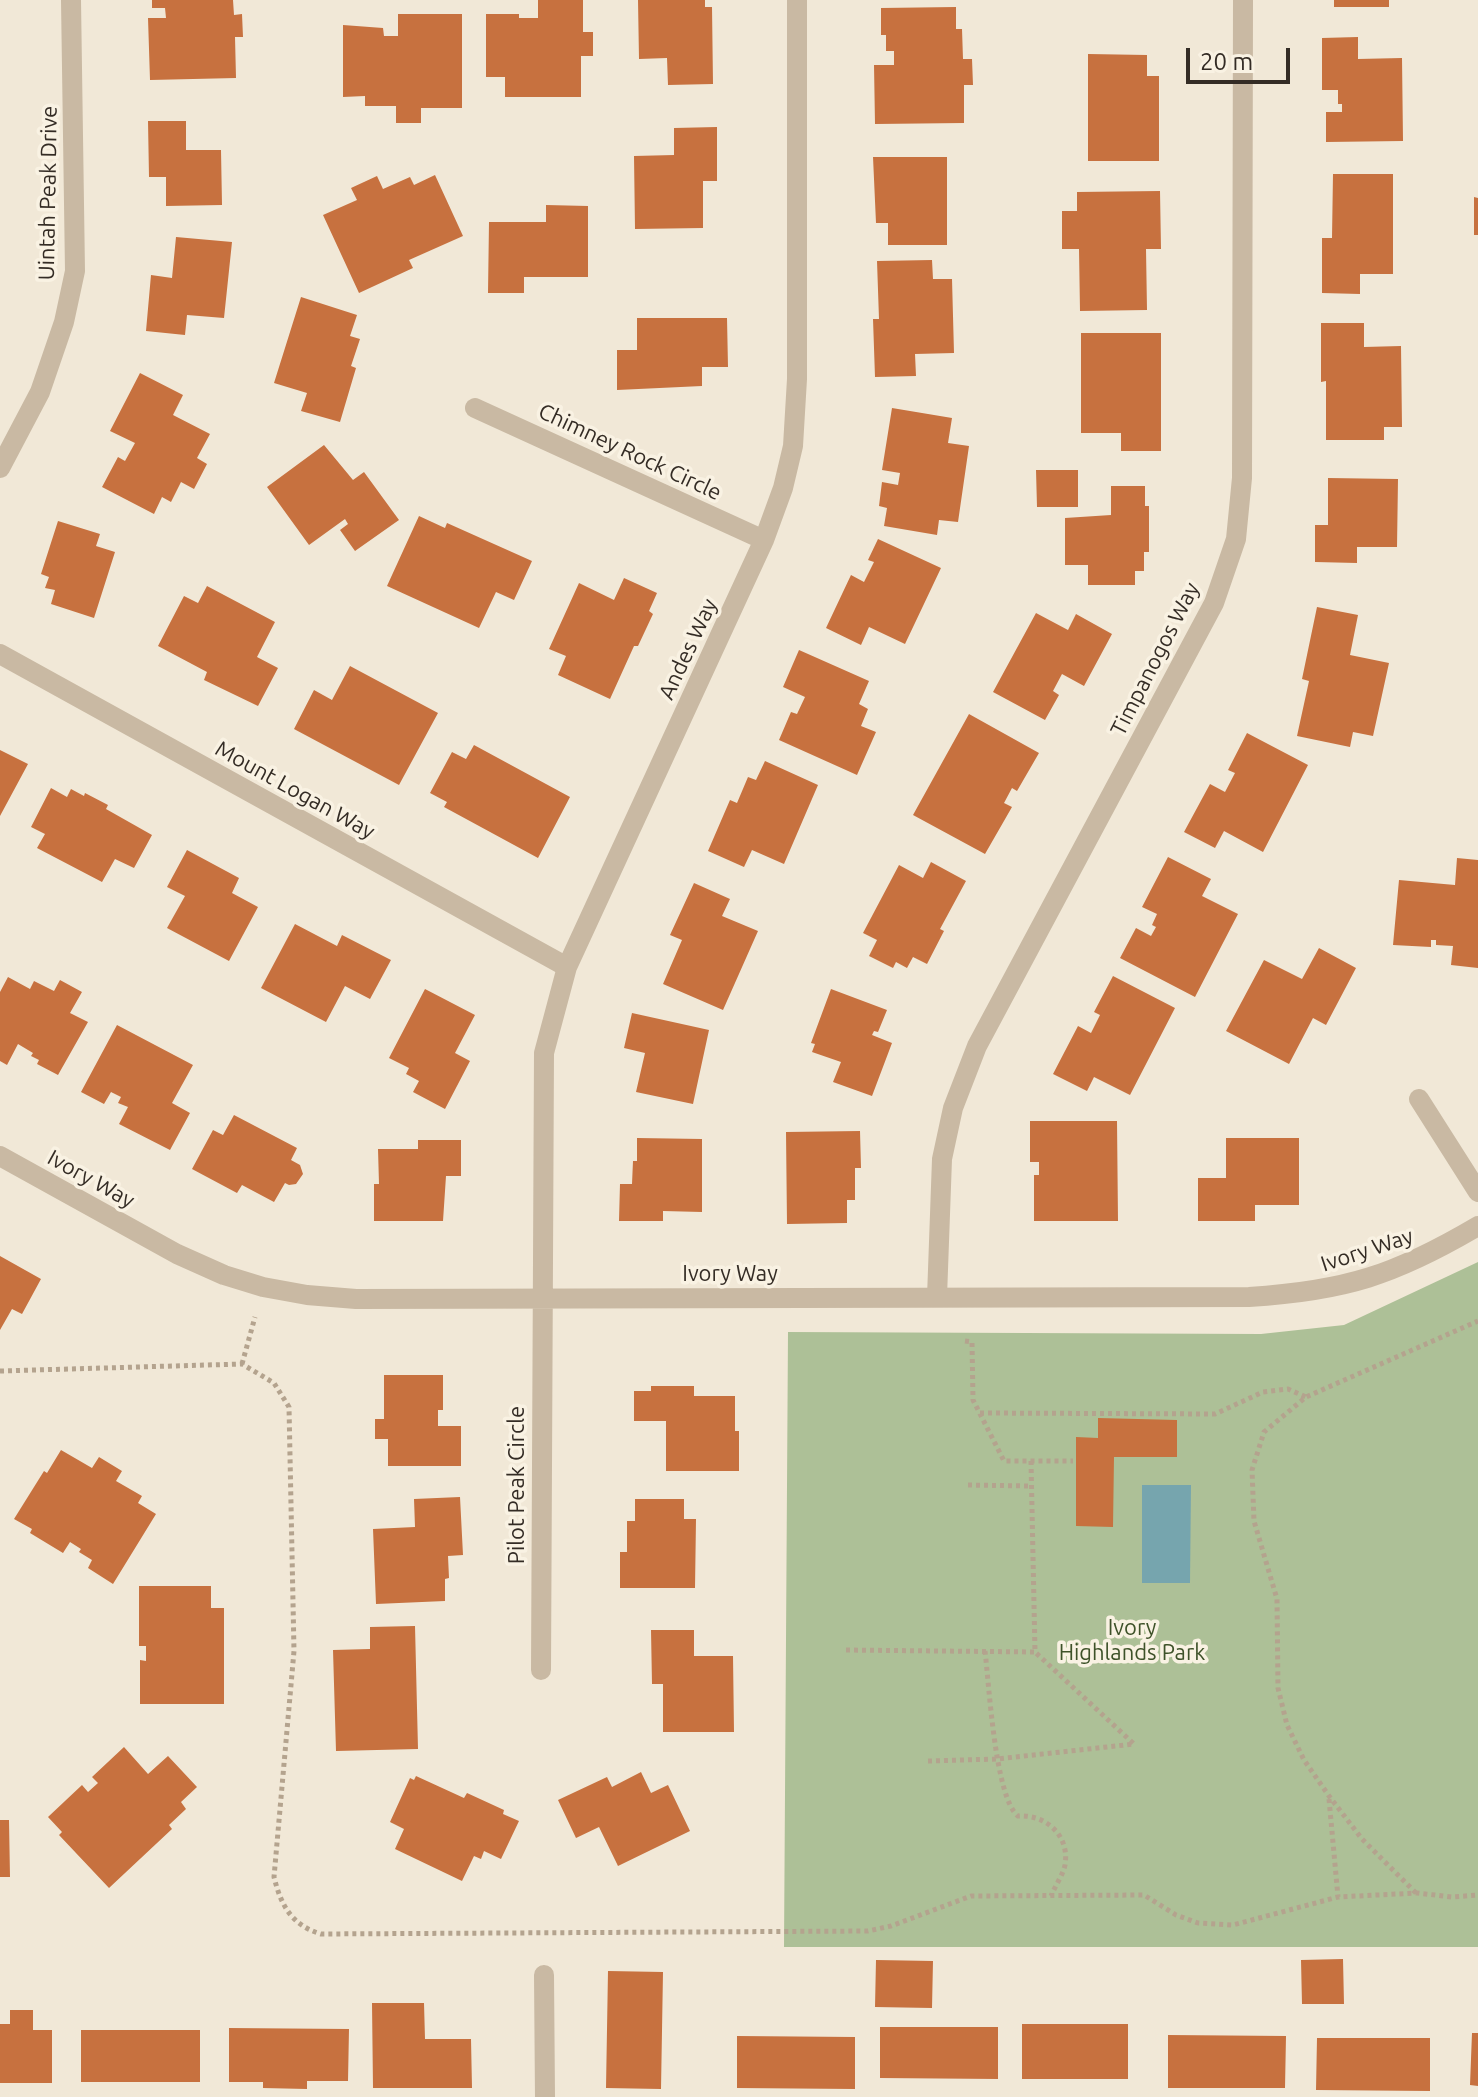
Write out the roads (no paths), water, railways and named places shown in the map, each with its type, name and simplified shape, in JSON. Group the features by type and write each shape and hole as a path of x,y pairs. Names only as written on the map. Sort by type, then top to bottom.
{"street":[{"name":"Uintah Peak Drive","path":"0,468 40,392 64,322 75,271 71,0"},
{"name":"Andes Way","path":"543,1300 544,1053 567,967 764,540 783,488 793,446 797,379 797,0"},
{"name":"Timpanogos Way","path":"937,1297 942,1159 953,1108 977,1046 1214,603 1236,539 1242,478 1243,0"},
{"name":"Chimney Rock Circle","path":"475,408 764,540"},
{"name":"Mount Logan Way","path":"0,654 567,967"},
{"path":"1419,1099 1478,1192"},
{"name":"Ivory Way","path":"0,1156 177,1254 224,1275 263,1287 307,1295 356,1299 1249,1297 1303,1294 1356,1284 1395,1270 1433,1253 1478,1226"},
{"name":"Pilot Peak Circle","path":"541,1670 543,1300"},
{"path":"544,1975 545,2097"}],"water":[{"path":"1142,1485 1191,1485 1190,1583 1142,1583"}],"park label":[{"name":"Ivory Highlands Park","path":"1132,1640"}]}
